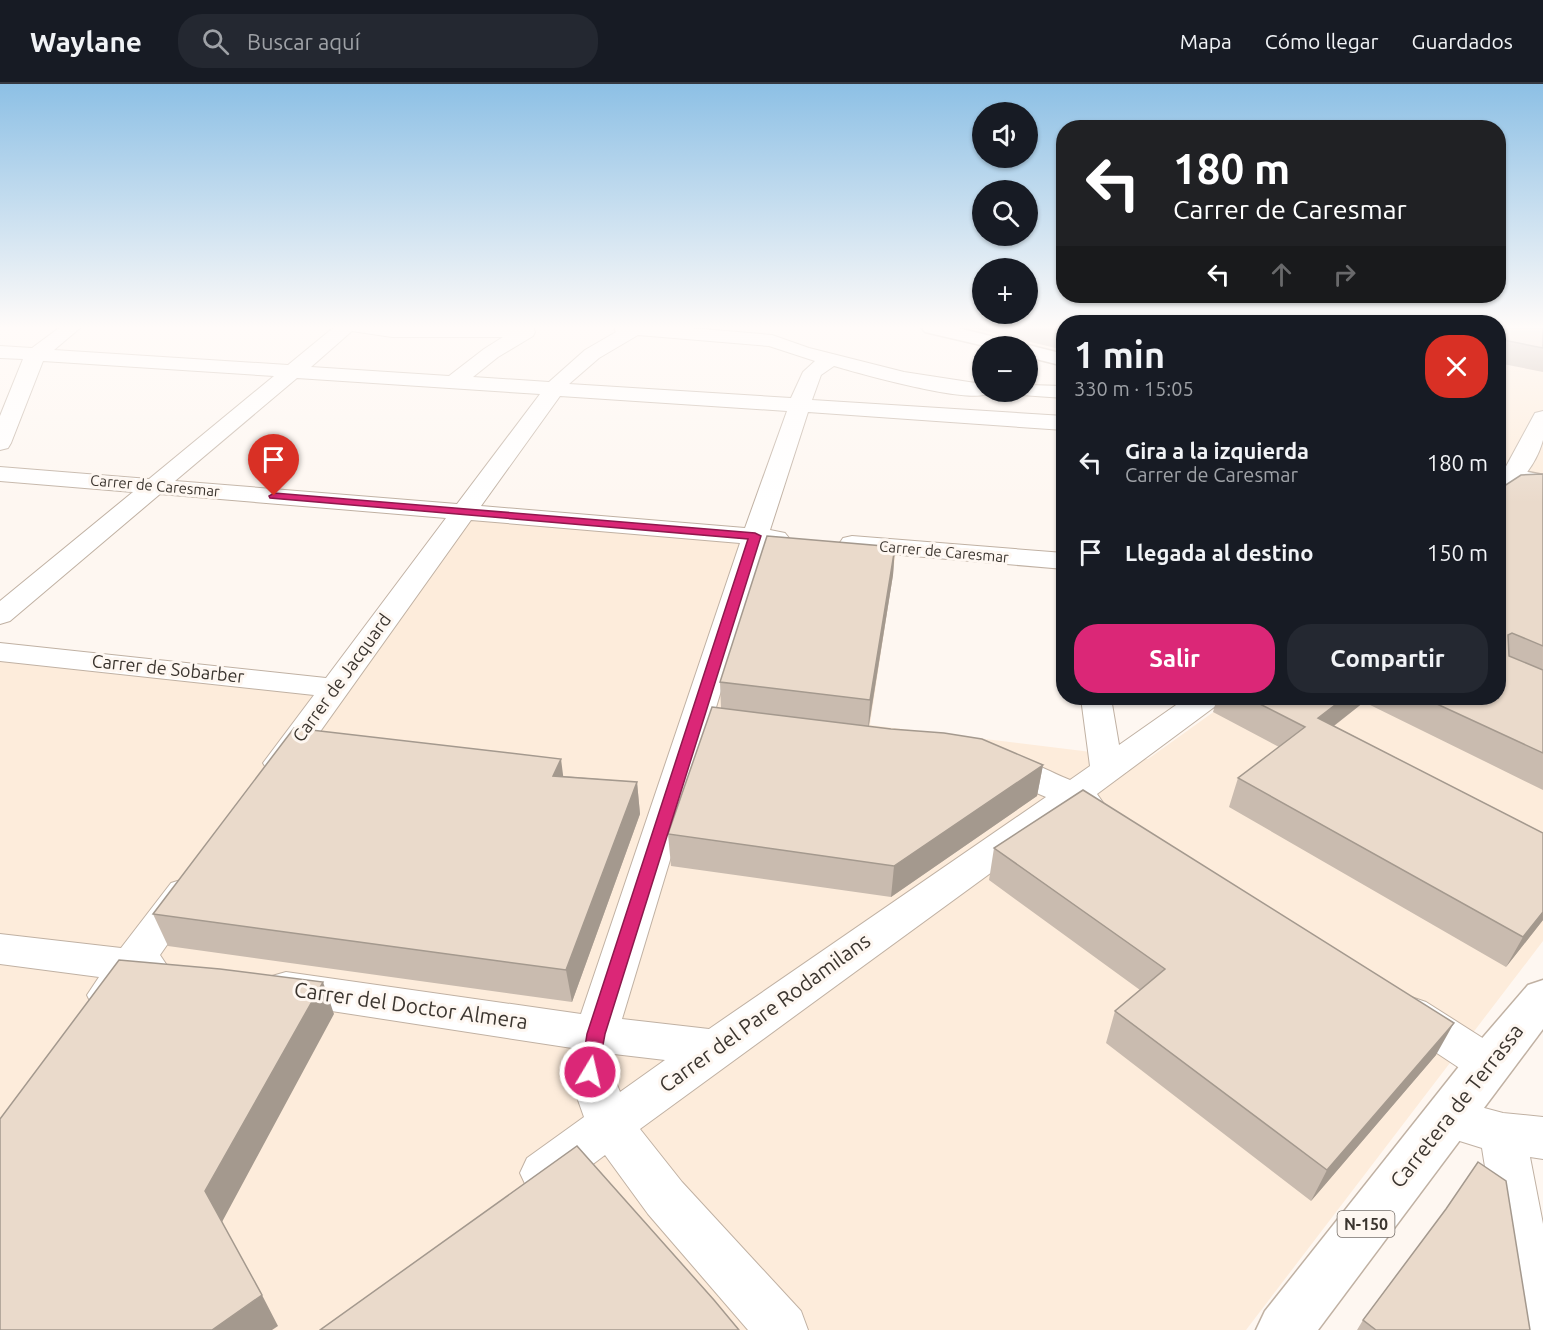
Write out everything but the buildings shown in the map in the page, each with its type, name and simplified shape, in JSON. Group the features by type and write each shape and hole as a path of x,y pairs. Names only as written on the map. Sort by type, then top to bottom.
{"main road":[{"path":"1506,478 1543,483"},
{"name":"Carretera de Terrassa","path":"1284,1330 1488,1064 1543,997"}],"street":[{"path":"0,443 23,386"},
{"path":"0,615 275,386"},
{"path":"506,386 1056,424"},
{"name":"Carrer de Jacquard","path":"265,784 556,386"},
{"path":"782,1330 665,1198 610,1125 590,1072 596,1034 712,724 755,536 808,386"},
{"path":"952,386 972,389"},
{"path":"1038,391 1056,392"},
{"path":"1506,474 1543,418"},
{"name":"Carrer de Caresmar","path":"0,474 1056,560"},
{"name":"Carrer de Sobarber","path":"0,652 335,688"},
{"path":"1096,705 1107,771"},
{"name":"Carrer del Pare Rodamilans","path":"515,1193 1197,705"},
{"path":"975,757 1023,773 1073,795 1113,821"},
{"path":"89,1020 201,869"},
{"path":"0,949 189,973"},
{"name":"Carrer del Doctor Almera","path":"247,982 596,1034 715,1048"},
{"path":"1379,994 1488,1064"},
{"path":"1447,1118 1523,1136 1537,1330"}],"shaded area":[{"path":"1506,386 1543,386 1543,941 1246,1330 0,1330 0,660 350,690 473,517 896,552 870,725 1148,759 1223,705 1506,705"}],"route":[{"path":"274,496 755,536 596,1034 590,1072"}]}
